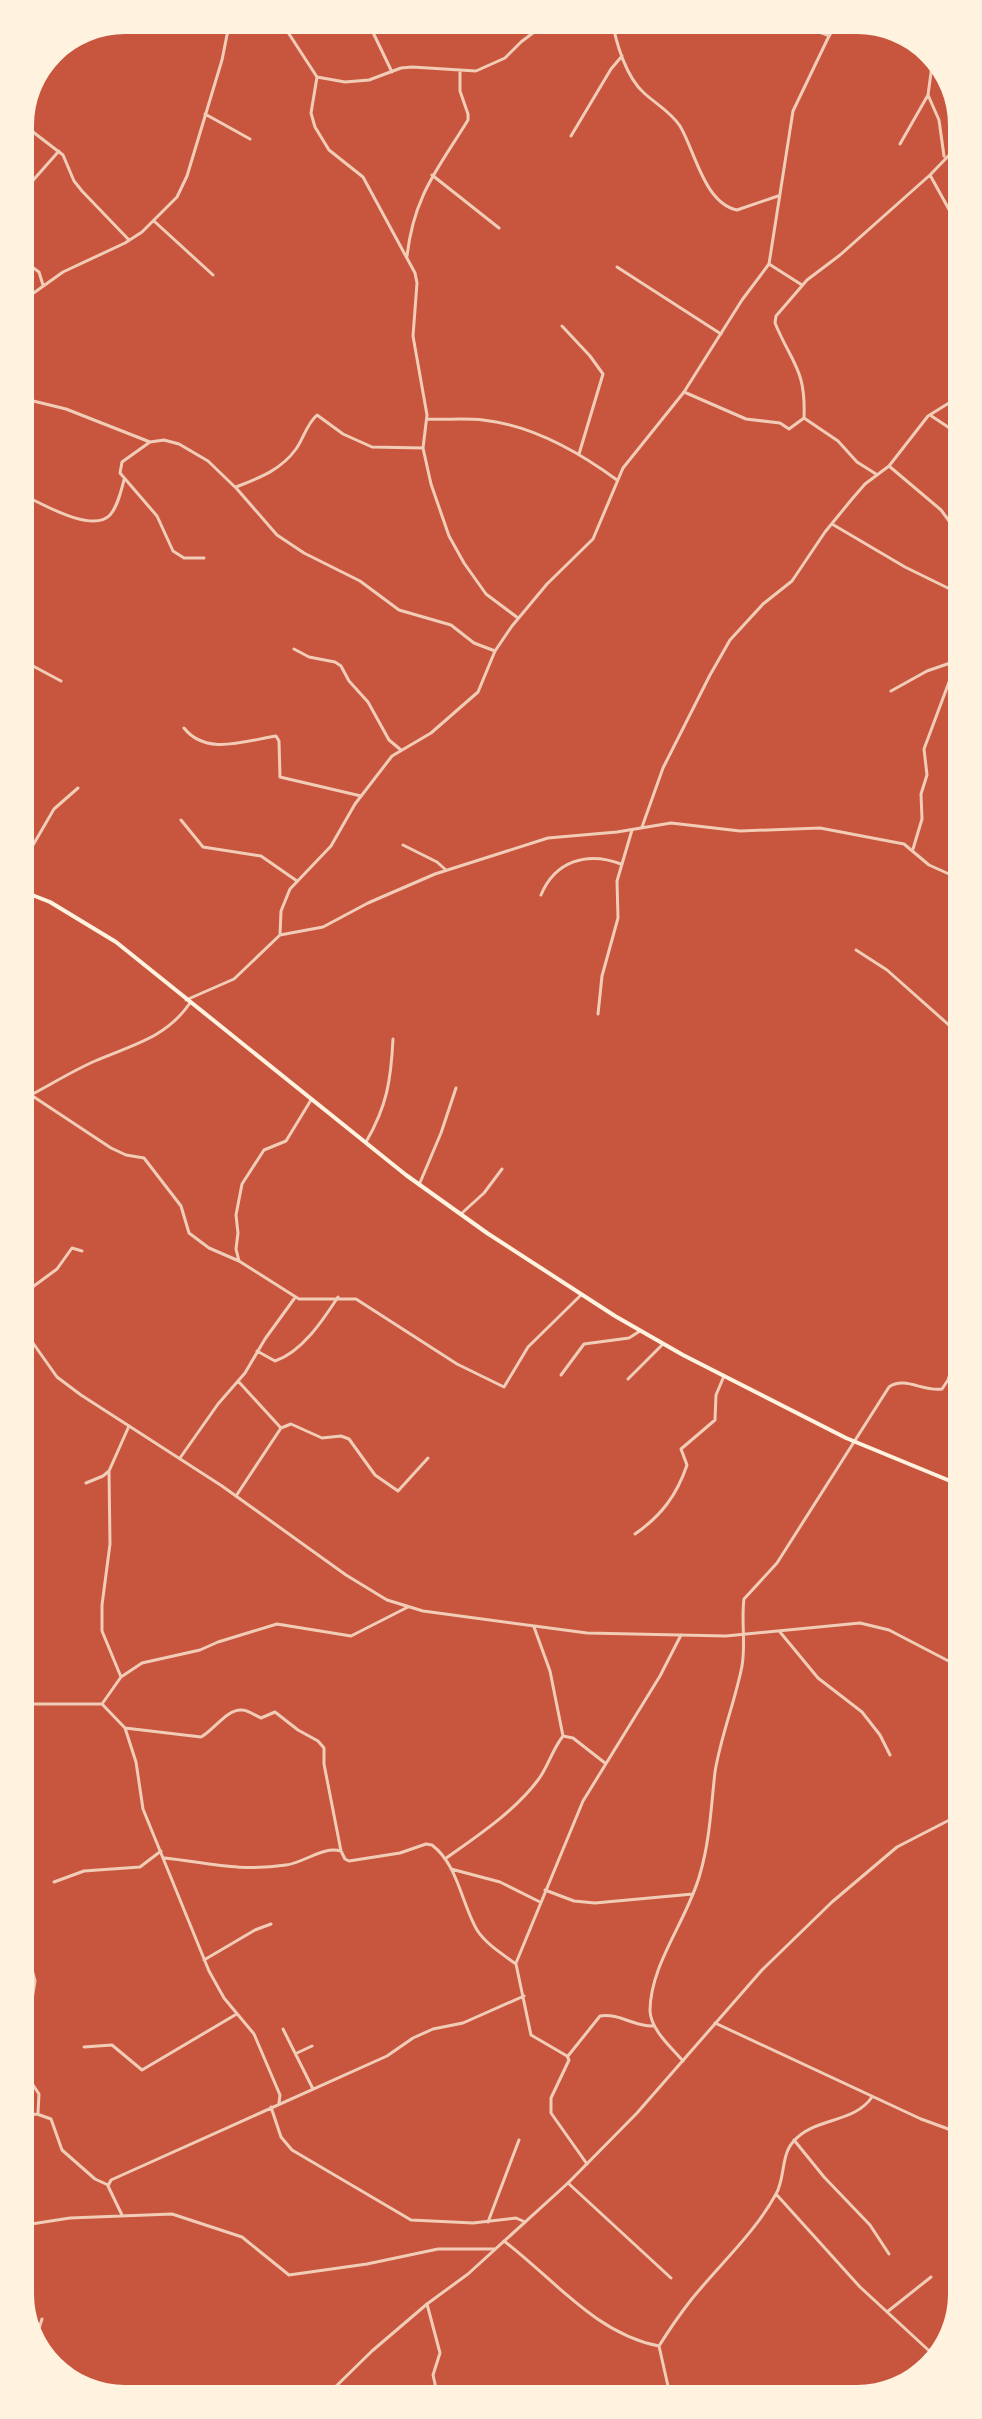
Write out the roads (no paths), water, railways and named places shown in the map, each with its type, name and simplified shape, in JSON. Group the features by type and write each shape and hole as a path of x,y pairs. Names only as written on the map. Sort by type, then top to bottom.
{"main road":[{"path":"34,896 116,942 419,1185 581,1295 724,1376 856,1441 948,1480"}],"street":[{"path":"34,292 63,272 129,240 154,221 177,197 222,60 227,34"},
{"path":"289,34 317,77 311,113 322,141 363,177 407,256 417,283 413,336 427,419 423,448 431,484 456,549 486,594 518,618"},
{"path":"374,34 392,72"},
{"path":"317,77 354,82 412,67 476,71 492,66 532,34"},
{"path":"616,34 622,56 638,86 678,124 709,187 726,206 743,210 778,196"},
{"path":"280,935 281,911 290,889 331,846 361,796 392,756 431,733 478,692 495,651 518,618 593,539 617,480 635,450 684,392 742,300 769,264 793,111 829,36 825,34"},
{"path":"571,136 622,56"},
{"path":"407,256 420,201 432,175 468,120 460,91 460,71"},
{"path":"900,144 928,95 931,73"},
{"path":"928,95 939,120 944,158"},
{"path":"204,113 250,139"},
{"path":"34,132 59,151 82,191 129,240"},
{"path":"34,179 59,151"},
{"path":"804,418 804,388 800,372 775,319 802,285 930,175 948,155"},
{"path":"432,175 499,228"},
{"path":"930,175 948,208"},
{"path":"154,221 213,275"},
{"path":"769,264 802,285"},
{"path":"34,267 43,285"},
{"path":"617,267 721,334"},
{"path":"562,326 602,369 603,374 579,454"},
{"path":"684,392 736,415 780,423 789,429 804,418"},
{"path":"34,401 66,409 150,442"},
{"path":"642,827 663,768 723,652 763,604 792,581 865,484 889,466 930,415 948,404"},
{"path":"236,487 270,474 294,451 317,415 343,434 372,447 423,448"},
{"path":"930,415 948,427"},
{"path":"804,418 838,441 857,462 877,474"},
{"path":"427,419 483,420 514,426 579,454 617,480"},
{"path":"204,558 184,558 173,551 157,516 124,480 119,469 122,462 150,442 160,440 179,444 208,461 236,487 266,524 287,542 318,561 360,581 399,610 451,625 474,643 495,651"},
{"path":"889,466 948,519"},
{"path":"34,499 90,522 102,520 111,514 124,480"},
{"path":"832,524 948,588"},
{"path":"294,649 309,657 341,666 349,681 368,702 389,740 401,750"},
{"path":"891,691 948,663"},
{"path":"34,667 61,681"},
{"path":"913,849 922,819 921,794 927,775 924,749 948,684"},
{"path":"184,728 195,740 211,745 276,736 279,741 280,777 361,796"},
{"path":"34,843 54,809 78,788"},
{"path":"181,820 203,847 261,856 297,881"},
{"path":"34,1093 75,1070 129,1050 159,1034 177,1021 188,1002 241,975 280,935 334,923 368,903 446,870 548,838 678,823 740,831 820,828 904,844 929,865 948,874"},
{"path":"598,1014 602,976 618,918 616,891 632,830"},
{"path":"403,845 446,870"},
{"path":"541,895 553,874 573,863 598,857 621,864"},
{"path":"856,950 887,970 948,1024"},
{"path":"365,1142 381,1116 388,1093 393,1039"},
{"path":"419,1185 456,1088"},
{"path":"34,1097 111,1148 144,1158 181,1206 189,1233 209,1248 239,1261 296,1298 308,1301 338,1297 356,1299 465,1369 504,1387 528,1347 581,1295"},
{"path":"239,1261 236,1215 242,1184 264,1150 286,1141 312,1099"},
{"path":"460,1214 484,1193 502,1169"},
{"path":"34,1286 57,1269 72,1248 82,1251"},
{"path":"257,1351 275,1361 284,1358 322,1321 338,1297"},
{"path":"180,1458 296,1298"},
{"path":"561,1375 584,1344 629,1338 640,1331"},
{"path":"628,1379 663,1344"},
{"path":"34,1345 57,1377 236,1496 371,1592 408,1607 587,1633 744,1635 840,1623 877,1626 948,1661"},
{"path":"635,1534 657,1518 674,1495 687,1468 681,1449 715,1420 716,1395 724,1376"},
{"path":"683,2061 654,2026 650,2015 651,2002 662,1963 693,1894 709,1839 717,1762 742,1665 743,1603 746,1595 777,1563 889,1387 897,1382 934,1390 945,1386 948,1378"},
{"path":"238,1381 281,1428"},
{"path":"236,1496 281,1428 291,1424 322,1438 341,1436 349,1439 375,1475 398,1491 428,1458"},
{"path":"121,1677 102,1631 102,1605 110,1544 109,1471 129,1426"},
{"path":"86,1483 109,1471"},
{"path":"102,1704 121,1677 142,1663 200,1650 267,1626 288,1625 345,1636 408,1607"},
{"path":"534,1627 550,1671 563,1736"},
{"path":"780,1632 818,1678 862,1712 880,1735 890,1755"},
{"path":"587,2164 551,2113 551,2098 569,2060 531,2035 516,1964 583,1801 660,1676 681,1635"},
{"path":"34,1704 102,1704 125,1728 136,1762 143,1809 204,1960 236,2014 254,2034 280,2095 279,2103"},
{"path":"125,1728 201,1737 234,1711 241,1709 261,1718 275,1712 324,1748 324,1764 345,1859 349,1861 400,1853 426,1844 439,1850 451,1869 478,1932 493,1948 516,1964"},
{"path":"563,1736 573,1738 605,1763"},
{"path":"445,1859 515,1804 539,1779 553,1747 563,1736"},
{"path":"337,2385 372,2351 468,2274 568,2183 683,2061 762,1970 873,1865 897,1847 948,1821"},
{"path":"54,1882 84,1871 140,1867 161,1851"},
{"path":"165,1858 225,1868 248,1868 290,1865 323,1852 341,1851"},
{"path":"451,1869 500,1882 542,1903"},
{"path":"545,1890 574,1901 595,1903 693,1894"},
{"path":"204,1960 271,1924"},
{"path":"108,2185 111,2180 387,2056 423,2034 463,2023 524,1996"},
{"path":"84,2047 112,2045 142,2070 236,2014"},
{"path":"567,2056 600,2016 618,2015 641,2027 654,2026"},
{"path":"715,2023 948,2128"},
{"path":"283,2029 313,2089"},
{"path":"297,2054 312,2046"},
{"path":"34,2086 39,2094 37,2114"},
{"path":"668,2385 659,2346 691,2300 730,2258 776,2194 794,2140 815,2127 862,2109 872,2096"},
{"path":"271,2107 281,2137 292,2150 404,2217 419,2222 488,2222 516,2218 525,2222"},
{"path":"34,2114 51,2119 62,2150 95,2179 108,2185 122,2215"},
{"path":"488,2222 519,2140"},
{"path":"794,2140 870,2225 889,2254"},
{"path":"568,2183 671,2278"},
{"path":"776,2194 860,2287 928,2350"},
{"path":"34,2224 70,2218 172,2214 242,2237 289,2275 367,2264 438,2249 495,2249"},
{"path":"504,2241 538,2267 584,2310 614,2331 636,2341 659,2346"},
{"path":"887,2312 931,2277"},
{"path":"427,2304 440,2353 433,2375 435,2385"},
{"path":"40,2326 42,2319"}]}
